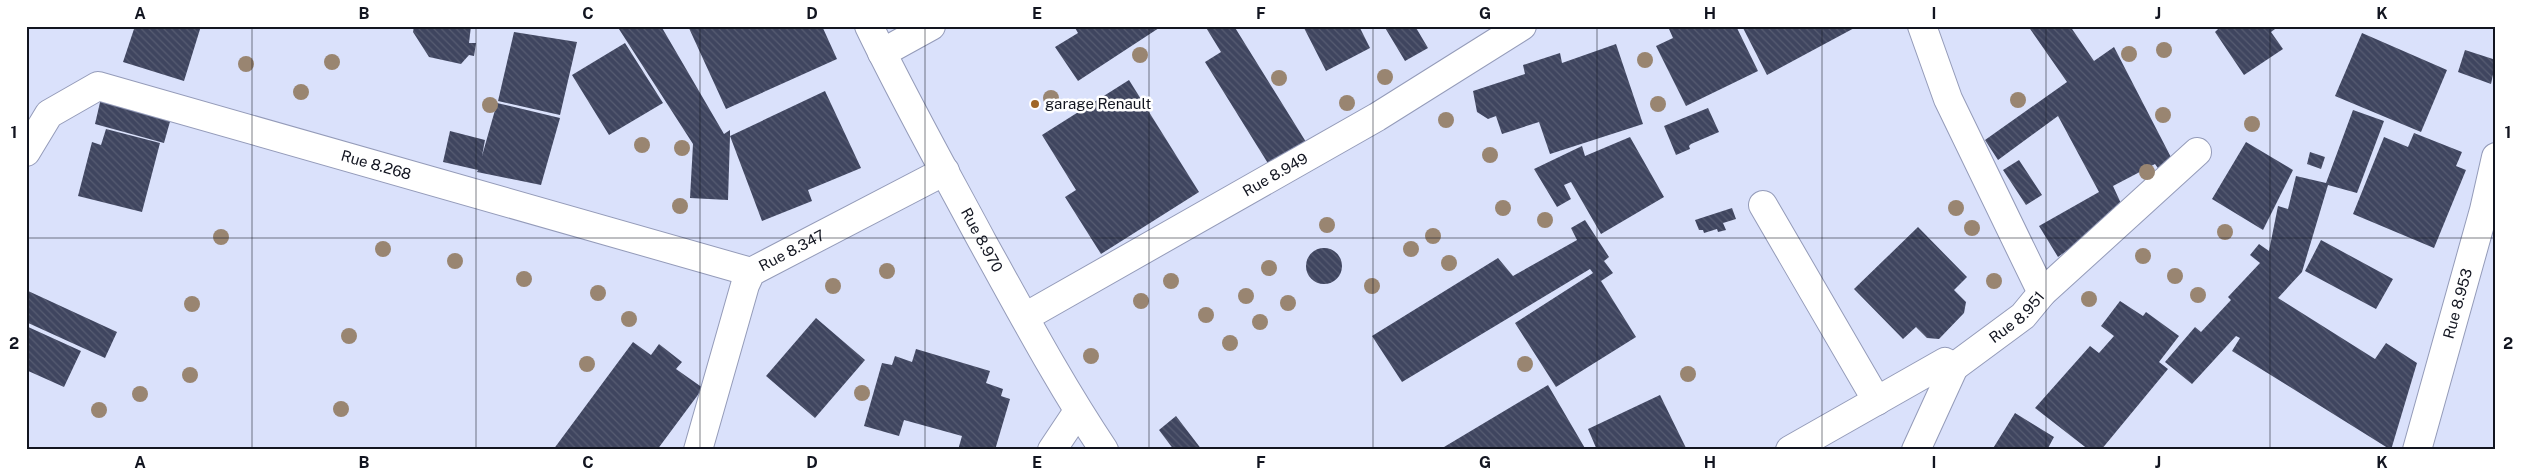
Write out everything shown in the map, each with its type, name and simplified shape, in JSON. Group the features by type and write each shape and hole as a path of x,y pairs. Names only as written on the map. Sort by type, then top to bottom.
{"street":[{"name":"Rue 8.970","path":"869,26 1024,318 1078,411 1104,450"},
{"path":"882,52 931,26"},
{"name":"Rue 8.949","path":"1024,318 1378,117 1522,26"},
{"name":"Rue 8.951","path":"1922,26 1948,99 2042,294 2023,316 1954,367"},
{"name":"Rue 8.268","path":"26,152 49,114 98,86 751,272"},
{"path":"2042,294 2197,152"},
{"name":"Rue 8.953","path":"2417,450 2484,210 2496,157"},
{"name":"Rue 8.347","path":"698,450 745,285 751,272 945,171"},
{"path":"1763,205 1877,400"},
{"path":"1790,450 1945,362 1954,367 1916,450"},
{"path":"1052,450 1078,411"}],"building":[{"path":"135,26 201,26 184,81 123,62"},
{"path":"414,26 471,26 469,43 476,43 474,56 469,55 461,64 429,57 413,32"},
{"path":"617,26 661,26 724,134 730,130 728,200 690,198 693,144"},
{"path":"688,26 822,26 837,59 726,109"},
{"path":"1074,26 1162,26 1078,81 1055,47 1078,33"},
{"path":"1205,26 1234,26 1306,142 1269,165 1205,62 1221,52"},
{"path":"1303,26 1359,26 1370,48 1326,71"},
{"path":"1384,26 1415,26 1428,48 1405,61"},
{"path":"1675,26 1736,26 1758,71 1686,106 1656,46 1673,38 1669,29"},
{"path":"1742,26 1858,26 1767,75"},
{"path":"2028,26 2070,26 2094,61 2114,47 2175,165 2162,174 2155,164 2113,186 2124,210 2058,257 2039,226 2099,192 2058,116 1998,160 1985,140 2067,82"},
{"path":"2221,26 2279,26 2271,32 2283,49 2244,75 2215,32"},
{"path":"514,32 577,42 560,115 498,101"},
{"path":"2362,33 2447,70 2421,132 2335,96"},
{"path":"625,43 663,103 609,135 572,75"},
{"path":"1616,44 1643,124 1550,154 1539,122 1502,134 1496,116 1488,119 1477,112 1473,91 1525,74 1523,65 1560,53 1562,63"},
{"path":"2465,50 2496,60 2491,84 2458,72"},
{"path":"1129,80 1199,192 1101,254 1065,197 1076,190 1042,135"},
{"path":"825,91 861,168 808,190 812,201 762,221 730,136"},
{"path":"101,98 171,118 164,143 95,124"},
{"path":"497,103 560,118 541,185 477,172 478,170 443,162 450,131 485,140 482,156"},
{"path":"1708,108 1719,132 1691,144 1689,146 1690,149 1676,155 1664,126"},
{"path":"2353,110 2384,121 2357,193 2328,185 2302,272 2278,298 2375,359 2386,343 2417,363 2391,450 2232,351 2240,338 2236,336 2192,384 2165,362 2195,327 2201,332 2231,300 2228,297 2260,263 2250,255 2259,244 2269,251 2278,206 2288,209 2296,176 2326,183"},
{"path":"106,129 160,143 142,212 78,196 92,142 101,145"},
{"path":"2414,133 2462,152 2456,166 2466,170 2434,248 2353,214 2384,137 2408,147"},
{"path":"1630,137 1664,197 1601,234 1571,182 1564,185 1571,199 1557,207 1534,169 1582,146 1585,156"},
{"path":"2246,142 2293,170 2263,230 2212,199"},
{"path":"2310,152 2325,157 2321,169 2307,164"},
{"path":"2019,160 2042,195 2026,205 2003,170"},
{"path":"1732,208 1736,219 1723,223 1726,230 1718,232 1717,229 1704,233 1703,230 1699,230 1695,220"},
{"path":"1585,220 1609,257 1604,261 1613,273 1601,281 1636,337 1556,387 1515,323 1593,273 1590,269 1402,382 1372,336 1498,258 1513,276 1577,240 1571,228"},
{"path":"1918,227 1967,277 1954,290 1966,302 1964,313 1939,339 1927,338 1916,327 1903,339 1854,289"},
{"path":"2321,240 2393,279 2376,309 2305,271"},
{"path":"1324,248 1331,249 1337,253 1341,259 1341,273 1337,279 1331,283 1324,284 1317,283 1311,279 1307,273 1306,266 1307,259 1311,253 1317,249"},
{"path":"26,290 117,332 105,358 26,322"},
{"path":"2120,301 2143,316 2146,312 2179,336 2159,362 2168,369 2101,450 2089,450 2035,408 2090,346 2099,353 2114,336 2101,326"},
{"path":"816,318 865,360 815,418 766,376"},
{"path":"26,326 81,351 64,387 26,370"},
{"path":"633,342 651,355 659,344 682,362 676,369 703,388 657,450 553,450"},
{"path":"916,349 990,371 986,383 1003,389 1001,396 1010,399 995,450 958,450 962,436 904,420 899,436 864,426 882,363 892,365 895,356 912,362"},
{"path":"1548,385 1586,450 1439,450"},
{"path":"1660,395 1686,448 1597,450 1588,429"},
{"path":"2015,413 2054,437 2047,450 1992,450"},
{"path":"1176,416 1202,450 1174,450 1159,430"}],"place":[{"name":"garage Renault","path":"1035,104"}]}
